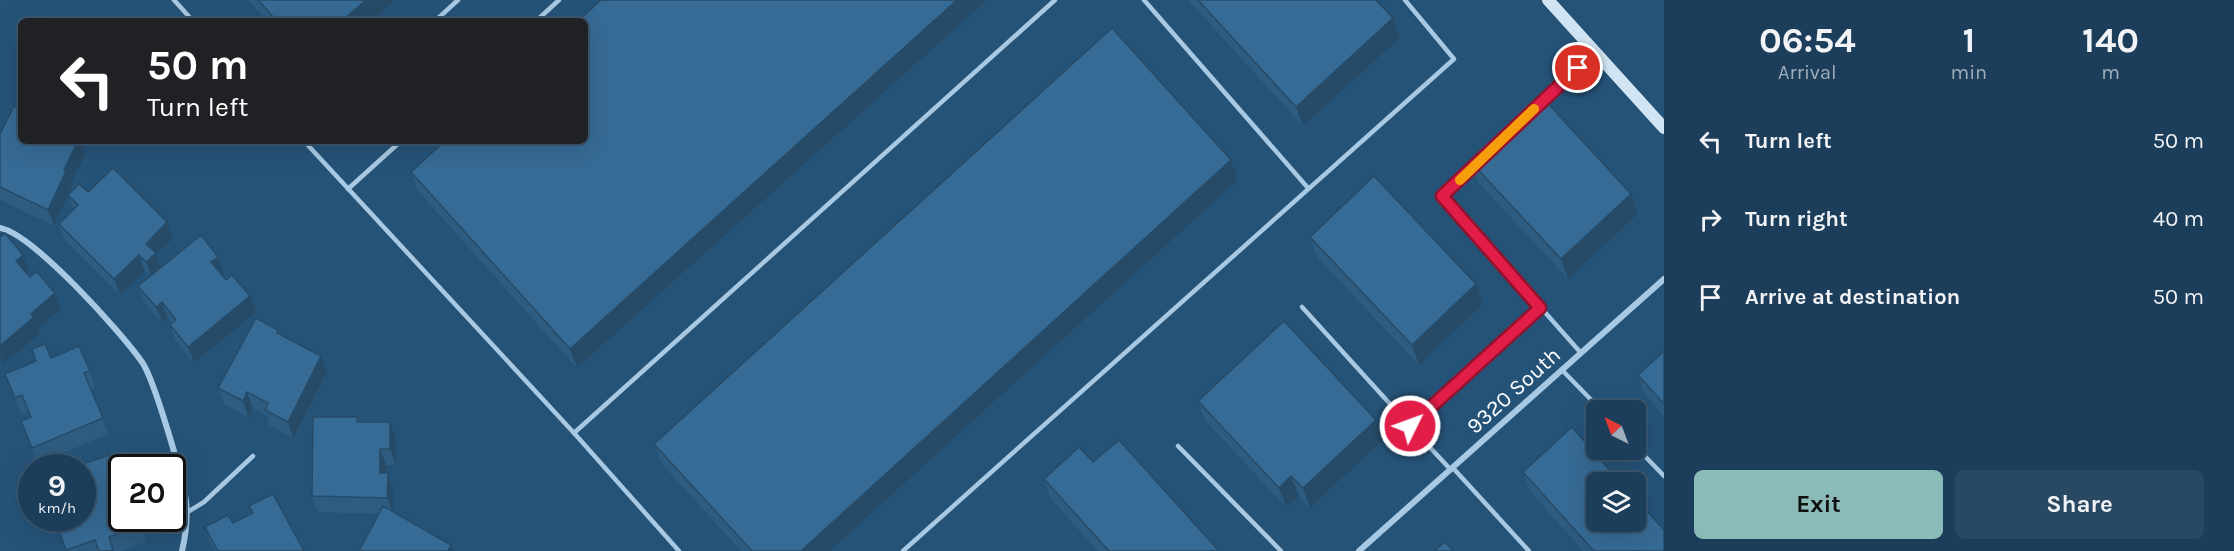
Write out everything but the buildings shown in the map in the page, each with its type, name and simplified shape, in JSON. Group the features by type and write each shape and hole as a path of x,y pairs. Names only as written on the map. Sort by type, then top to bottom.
{"main road":[{"path":"1548,0 1664,128"}],"street":[{"path":"0,228 8,230 45,256 86,298 143,363 173,454"},
{"name":"9320 South","path":"1359,551 1664,279"},
{"path":"186,513 186,532"},
{"path":"182,551 186,532"}],"lane":[{"path":"174,0 190,18"},
{"path":"438,18 458,0"},
{"path":"539,18 559,0"},
{"path":"574,433 1055,0"},
{"path":"1144,0 1308,188"},
{"path":"903,551 1454,59 1405,0"},
{"path":"1535,108 1595,52"},
{"path":"307,144 574,433 679,551"},
{"path":"348,189 398,144"},
{"path":"1484,156 1442,196 1581,353"},
{"path":"1302,307 1410,426 1529,551"},
{"path":"1410,426 1540,308"},
{"path":"1562,370 1591,400"},
{"path":"1178,446 1281,551"},
{"path":"186,513 204,502 253,456"},
{"path":"1646,457 1664,476"}],"slow traffic":[{"path":"1460,180 1534,109"}],"route":[{"path":"1410,426 1540,308 1442,196 1578,68"}]}
